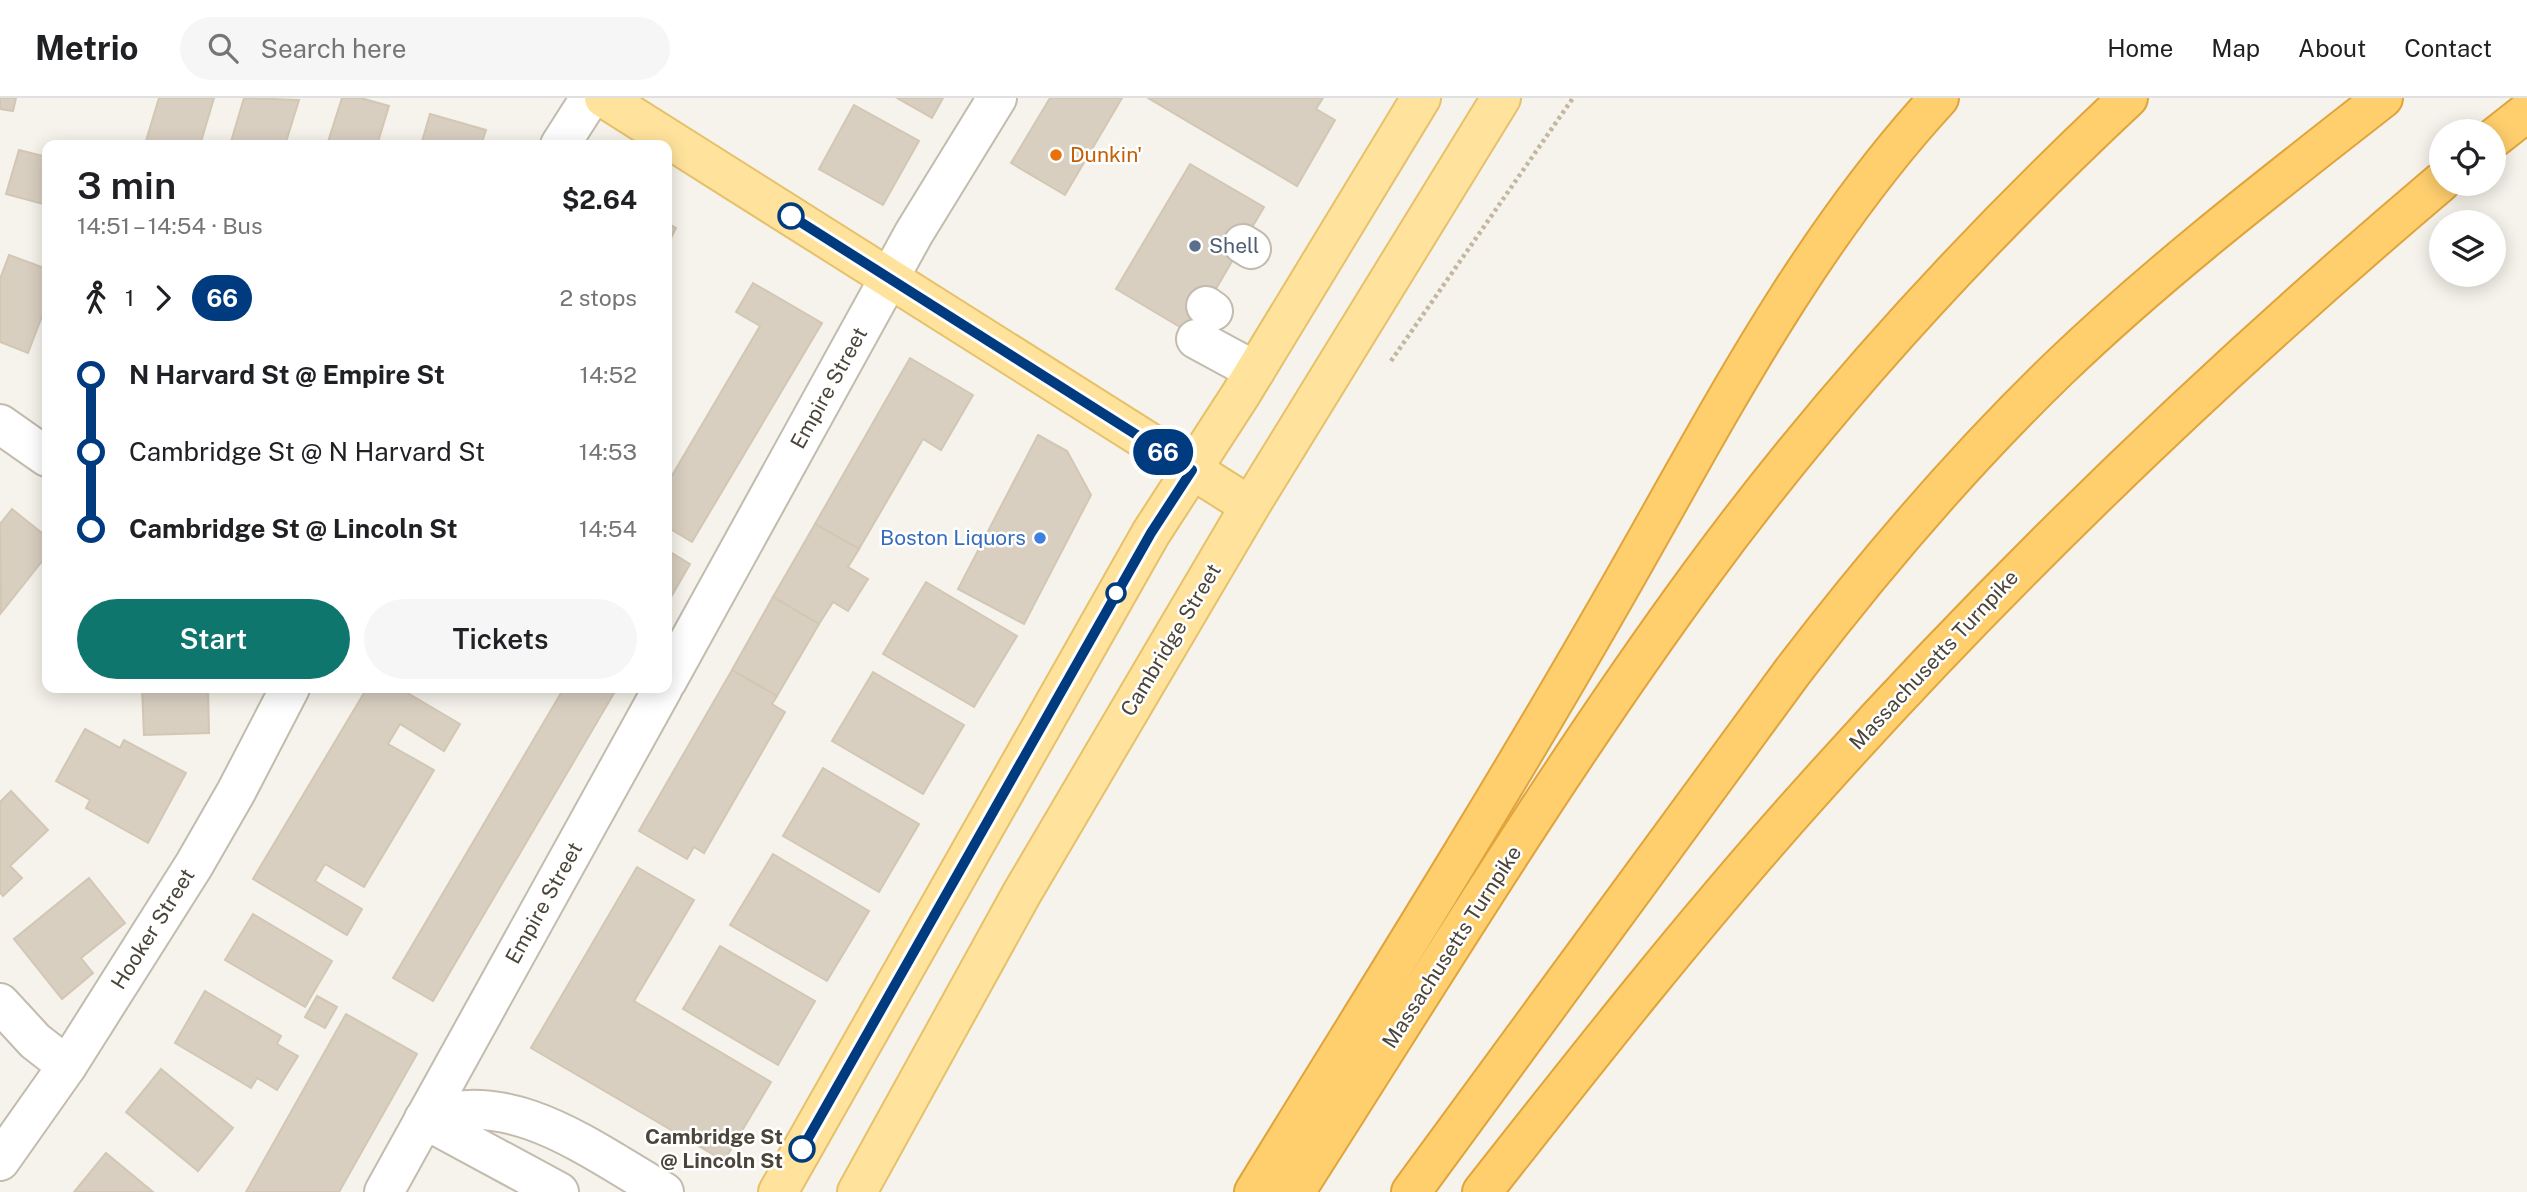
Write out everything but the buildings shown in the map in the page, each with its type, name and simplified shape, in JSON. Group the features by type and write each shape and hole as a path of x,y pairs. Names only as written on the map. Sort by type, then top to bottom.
{"highway":[{"path":"1254,1192 1524,754 1780,308 1848,208 1939,98"},
{"name":"Massachusetts Turnpike","path":"1295,1192 1604,712 1749,511 1853,383 1949,275 2024,197 2128,98"},
{"path":"1411,1192 1808,652 1937,497 2059,369 2150,286 2270,186 2383,98"},
{"path":"2506,128 2527,111"},
{"name":"Massachusetts Turnpike","path":"1482,1192 1621,1016 1716,902 1812,791 1963,628 2173,419 2328,278 2429,192"}],"main road":[{"path":"604,98 670,140"},
{"path":"778,1192 1151,533 1255,371 1421,98"},
{"name":"Cambridge Street","path":"857,1192 1022,893 1250,506 1501,98"},
{"path":"672,141 1250,506"}],"street":[{"path":"563,140 590,98"},
{"name":"Empire Street","path":"672,672 914,233 997,98"},
{"path":"1205,319 1255,371"},
{"path":"0,424 42,453"},
{"name":"Hooker Street","path":"0,1161 67,1066 194,865 287,693"},
{"name":"Empire Street","path":"384,1192 660,693"},
{"path":"0,1003 34,1041 67,1066"},
{"path":"424,1119 448,1111 476,1109 505,1112 536,1121 664,1192"},
{"path":"424,1119 559,1192"}],"bus line":[{"name":"66","path":"791,216 1192,470 1151,533 914,947 802,1149"}],"place":[{"name":"Dunkin'","path":"1056,155"},
{"name":"Shell","path":"1195,246"},
{"name":"Boston Liquors","path":"1040,538"},
{"name":"Cambridge St @ Lincoln St","path":"802,1149"}]}
